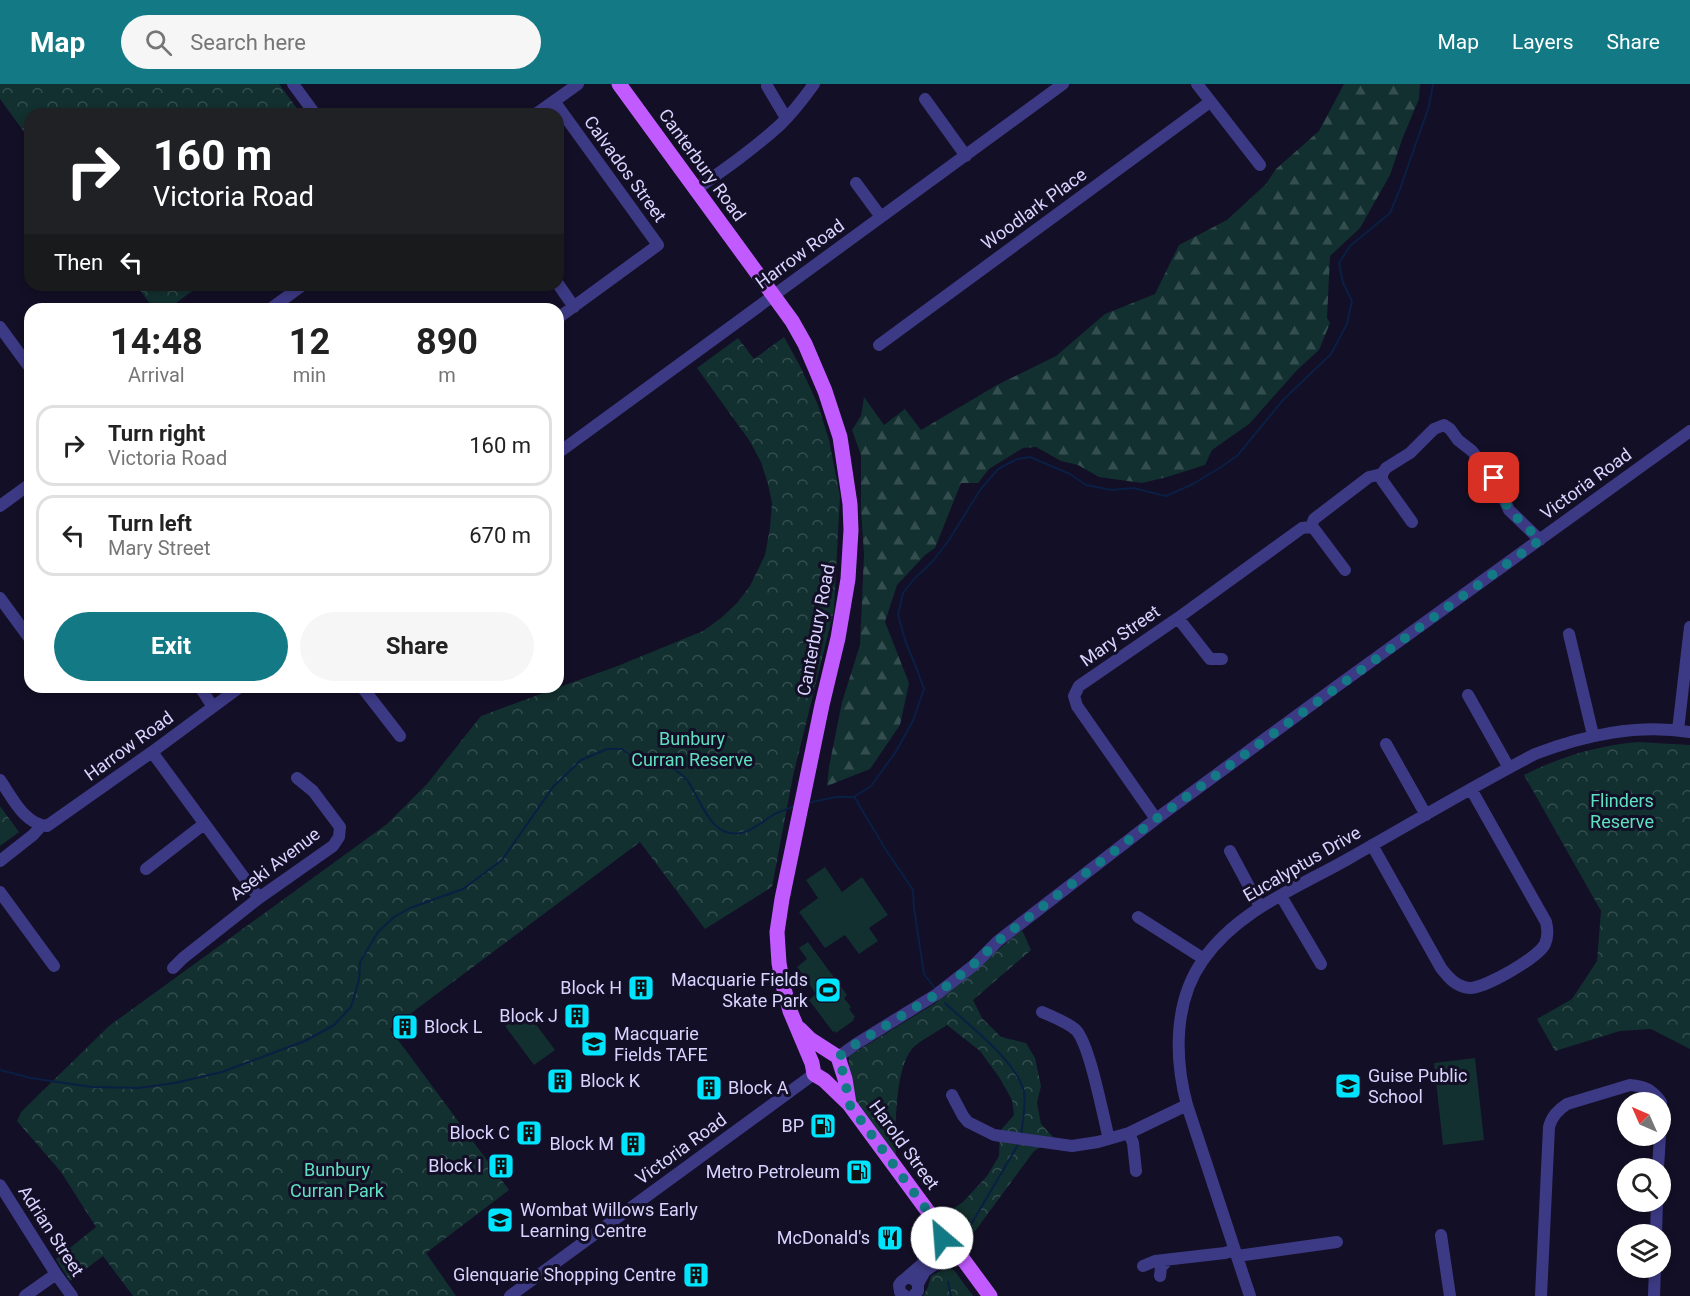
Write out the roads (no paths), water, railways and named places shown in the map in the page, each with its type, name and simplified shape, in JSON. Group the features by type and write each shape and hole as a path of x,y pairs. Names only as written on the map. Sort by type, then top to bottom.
{"main road":[{"name":"Canterbury Road","path":"619,84 784,308 798,331 825,392 840,437 850,504 851,530 847,588 790,859 777,932 779,963 790,1011 817,1073"},
{"name":"Canterbury Road","path":"798,1027 836,1059"},
{"path":"818,1054 836,1059 835,1078 817,1073 818,1054"},
{"name":"Harold Street","path":"836,1059 845,1079 849,1104"},
{"name":"Harold Street","path":"817,1073 849,1104 940,1228 945,1253 964,1261 990,1296"}],"street":[{"path":"293,84 311,108"},
{"path":"544,108 578,84"},
{"path":"695,190 742,156 786,118 814,84"},
{"name":"Harrow Road","path":"564,449 966,156 1047,89 1063,84"},
{"path":"1197,84 1260,165"},
{"path":"767,86 786,118"},
{"path":"926,99 966,156"},
{"name":"Calvados Street","path":"554,101 559,108"},
{"name":"Woodlark Place","path":"879,345 1210,102"},
{"name":"Calvados Street","path":"564,115 658,245 564,314"},
{"path":"856,183 881,217"},
{"path":"278,303 295,291"},
{"path":"563,291 574,307"},
{"path":"0,327 24,360"},
{"name":"Mary Street","path":"1156,819 1077,706 1074,696 1079,686 1302,528 1313,528 1314,519 1369,477 1382,474 1386,468 1410,453 1434,429 1444,425 1472,451 1494,478 1509,510 1540,540"},
{"name":"Victoria Road","path":"836,1059 937,994 998,941 1156,819 1690,431"},
{"path":"1382,474 1382,480 1412,522"},
{"path":"0,506 24,488"},
{"path":"1313,528 1345,570"},
{"path":"0,598 24,631"},
{"path":"1178,618 1210,659 1222,659"},
{"path":"1684,731 1690,627"},
{"path":"1569,634 1593,735"},
{"path":"204,693 213,707"},
{"name":"Harrow Road","path":"0,861 33,835 38,825 47,826 54,822 232,693"},
{"path":"367,693 399,736"},
{"path":"1468,695 1509,768"},
{"name":"Eucalyptus Drive","path":"1250,1296 1181,1085 1179,1026 1190,988 1204,959 1240,921 1260,907 1545,750 1593,735 1637,730 1684,731"},
{"path":"1386,744 1426,815"},
{"path":"152,752 259,898"},
{"name":"Aseki Avenue","path":"173,968 259,898 333,846 339,837 340,827 313,791 297,778"},
{"path":"0,780 28,818 38,825"},
{"path":"1372,845 1441,968 1458,985 1469,988 1480,987 1527,961 1538,953 1545,943 1548,932 1546,922 1472,789"},
{"path":"146,869 204,824"},
{"path":"1230,851 1260,907"},
{"path":"0,892 54,966"},
{"path":"1281,896 1321,964"},
{"path":"1138,917 1204,959"},
{"path":"1042,1012 1076,1030 1085,1046 1109,1139"},
{"name":"Victoria Road","path":"510,1296 817,1073"},
{"path":"1541,1296 1551,1118 1567,1104 1630,1085 1640,1085 1652,1092"},
{"path":"952,1095 968,1122 994,1135 1072,1146 1086,1145 1129,1133 1187,1105"},
{"path":"1129,1133 1136,1171"},
{"name":"Adrian Street","path":"0,1185 72,1296"},
{"path":"1441,1235 1450,1296"},
{"path":"1143,1266 1168,1260 1337,1242"},
{"path":"905,1296 900,1292 901,1282 945,1253"},
{"path":"913,1296 918,1291 918,1284 925,1271 945,1253"},
{"path":"1160,1276 1161,1267 1168,1260"},
{"path":"25,1296 56,1274"},
{"path":"906,1278 913,1278 918,1284"},
{"path":"1654,1296 1655,1278"}],"waterway":[{"path":"807,803 836,797 854,797 871,786 895,753 913,721 924,689 898,615 903,593 933,561 980,490 998,469 1017,459 1030,457 1070,474 1086,485 1112,490 1133,488 1166,496 1193,484 1238,455 1283,400 1331,354 1347,324 1352,301 1343,283 1339,263 1350,246 1390,213 1429,106 1433,84"},
{"path":"0,1070 31,1078 92,1087 138,1088 175,1083 222,1072 305,1041 334,1025 351,1007 359,980 360,962 378,932 394,917 410,908 463,889 502,860 553,787 581,760 607,749 622,749 638,761 654,765 669,765 687,780 714,824 730,833 750,830 773,815 795,806"},
{"path":"855,798 913,890 924,974 934,987"},
{"path":"945,1003 1002,1056 1020,1080 1025,1097 1021,1134"},
{"path":"966,1233 1019,1143"},
{"path":"948,1282 951,1296"}],"place":[{"name":"Block H","path":"641,988"},
{"name":"Macquarie Fields Skate Park","path":"828,990"},
{"name":"Block J","path":"577,1016"},
{"name":"Block L","path":"405,1027"},
{"name":"Macquarie Fields TAFE","path":"594,1044"},
{"name":"Block K","path":"560,1081"},
{"name":"Guise Public School","path":"1348,1086"},
{"name":"Block A","path":"709,1088"},
{"name":"BP","path":"823,1126"},
{"name":"Block C","path":"529,1133"},
{"name":"Block M","path":"633,1144"},
{"name":"Block I","path":"501,1166"},
{"name":"Metro Petroleum","path":"859,1172"},
{"name":"Wombat Willows Early Learning Centre","path":"500,1220"},
{"name":"McDonald's","path":"890,1238"},
{"name":"Glenquarie Shopping Centre","path":"696,1275"}],"park label":[{"name":"Bunbury Curran Reserve","path":"692,749"},
{"name":"Flinders Reserve","path":"1622,811"},
{"name":"Bunbury Curran Park","path":"337,1180"}]}
